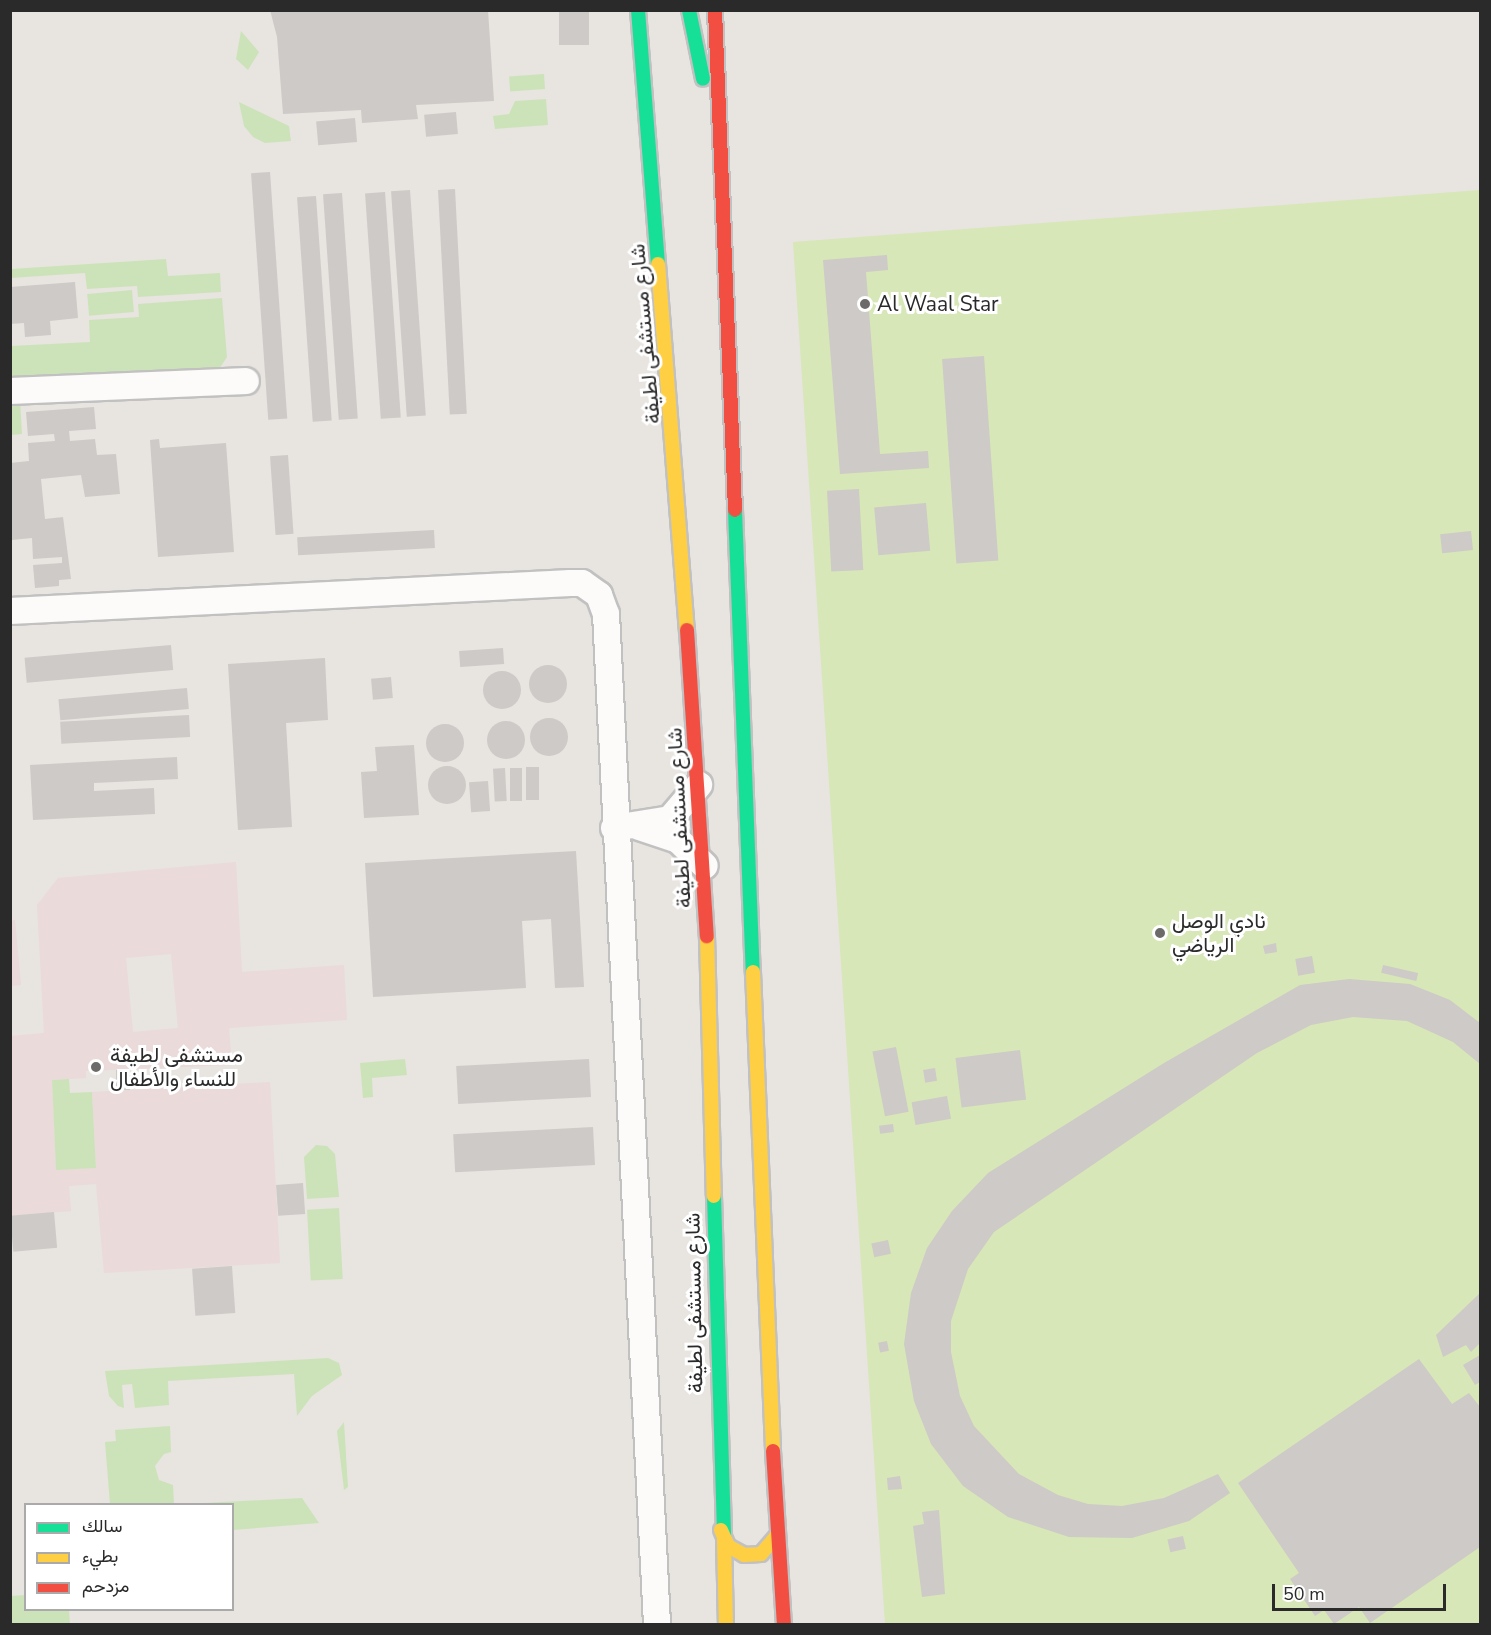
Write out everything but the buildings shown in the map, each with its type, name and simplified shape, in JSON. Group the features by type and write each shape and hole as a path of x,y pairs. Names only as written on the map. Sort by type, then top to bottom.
{"main road":[{"name":"شارع مستشفى لطيفة","path":"638,10 705,866 721,1530 726,1624"},
{"path":"689,10 723,154"},
{"path":"715,10 723,154 733,520 776,1537 784,1624"},
{"path":"721,1530 728,1546 744,1555 761,1554 776,1537"}],"street":[{"path":"10,391 246,381"},
{"path":"10,611 582,583 599,595 606,614 626,828 657,1624"},
{"path":"626,828 670,819 699,785"},
{"path":"626,828 678,840 705,866"}],"shaded area":[{"name":"مستشفى لطيفة للنساء والأطفال","path":"236,862 242,972 344,965 347,1020 229,1028 232,1065 86,1071 86,1078 52,1080 56,1169 96,1168 92,1092 270,1082 280,1263 104,1273 96,1184 69,1186 71,1211 11,1216 11,1036 44,1033 37,905 58,878","holes":["171,954 178,1028 133,1032 126,958"]},
{"path":"15,920 21,985 11,986 11,921"}],"green space":[{"path":"241,31 259,52 248,70 236,59"},
{"path":"544,74 545,89 510,91 509,76"},
{"path":"546,99 548,125 495,129 493,116 509,114 515,101"},
{"path":"239,102 289,126 291,141 265,143 253,137 244,126"},
{"name":"نادي الوصل الرياضي","path":"1480,190 1480,1624 885,1624 793,242"},
{"path":"166,259 168,276 220,273 221,292 138,297 137,286 87,289 85,273 11,278 11,269"},
{"path":"132,290 134,312 89,316 87,294"},
{"path":"222,298 227,357 219,369 11,381 11,346 90,342 89,320 139,317 138,304"},
{"path":"20,400 22,434 11,435 11,401"},
{"path":"405,1059 407,1075 372,1078 373,1097 363,1098 360,1063"},
{"path":"69,1079 70,1093 92,1092 96,1168 56,1170 52,1080"},
{"path":"316,1145 327,1146 335,1154 339,1197 307,1199 304,1157"},
{"path":"339,1208 343,1279 311,1281 307,1210"},
{"path":"328,1358 339,1363 342,1375 312,1396 297,1416 294,1374 168,1381 169,1405 135,1408 132,1384 122,1385 124,1408 118,1406 109,1396 105,1371"},
{"path":"344,1422 348,1487 344,1490 337,1431"},
{"path":"170,1426 171,1452 164,1454 155,1466 159,1480 173,1485 174,1503 110,1503 105,1442 116,1441 115,1430"},
{"path":"302,1498 319,1523 234,1530 234,1503 204,1503"},
{"path":"24,1595 24,1611 69,1611 70,1624 11,1624 11,1596"}],"traffic: fast":[{"path":"638,10 658,264"},
{"path":"689,10 703,79"},
{"path":"735,510 753,972"},
{"path":"714,1196 724,1539"}],"traffic: slow":[{"path":"658,264 687,630"},
{"path":"707,936 714,1196"},
{"path":"753,972 773,1451"},
{"path":"721,1530 728,1546 744,1555 761,1554 776,1537"},
{"path":"724,1539 726,1624"}],"traffic: jam":[{"path":"715,10 735,510"},
{"path":"687,630 707,936"},
{"path":"773,1451 784,1624"}],"place":[{"name":"Al Waal Star","path":"865,304"},
{"name":"نادي الوصل الرياضي","path":"1160,933"},
{"name":"مستشفى لطيفة للنساء والأطفال","path":"96,1067"}]}
